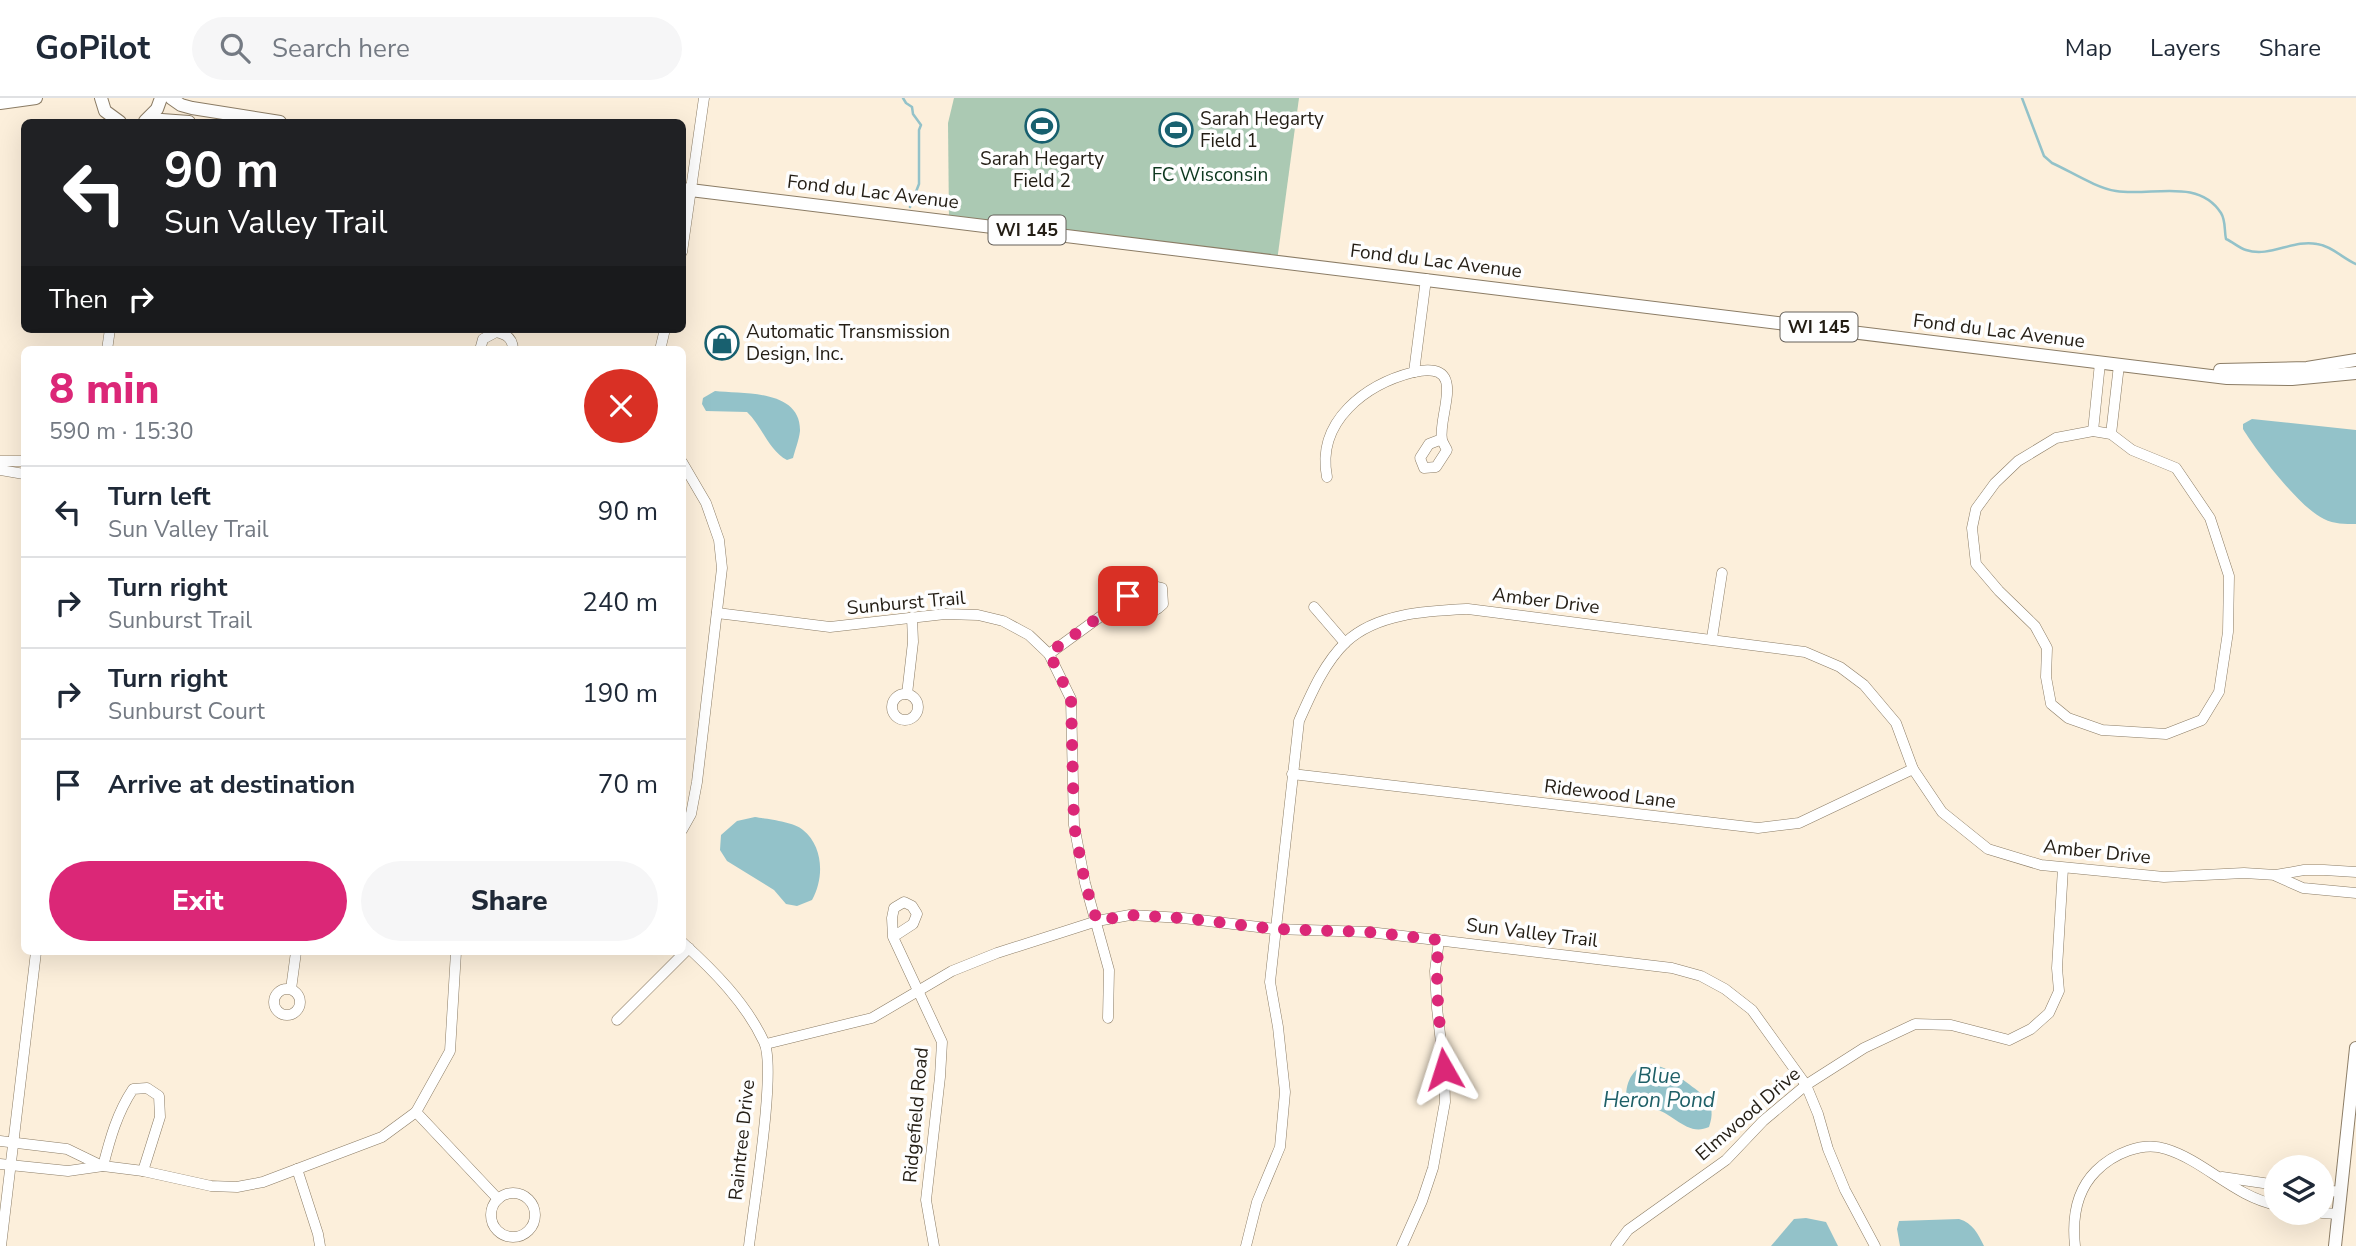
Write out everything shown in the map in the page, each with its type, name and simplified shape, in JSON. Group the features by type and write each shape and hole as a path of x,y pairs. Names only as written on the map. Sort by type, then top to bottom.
{"main road":[{"path":"0,103 36,98"},
{"path":"89,98 108,113"},
{"path":"146,119 157,109 161,98"},
{"path":"171,98 192,108 261,119"},
{"name":"Fond du Lac Avenue","path":"688,190 2227,378 2268,379 2356,373"},
{"name":"Fond du Lac Avenue","path":"2185,371 2307,368 2356,360"},
{"path":"2335,1246 2356,1048"}],"street":[{"path":"686,211 704,98"},
{"path":"1414,372 1426,279"},
{"path":"481,346 483,340 494,333"},
{"path":"499,333 507,336 512,346"},
{"path":"2093,431 2100,363"},
{"path":"2111,434 2119,365"},
{"path":"1327,477 1326,448 1336,426 1352,404 1373,387 1395,377 1434,371 1442,375 1447,382 1448,395 1442,439"},
{"path":"2093,431 2111,434 2133,450 2176,468 2210,518 2230,576 2228,632 2219,692 2202,720 2166,734 2102,730 2068,718 2051,704 2046,677 2047,648 2035,626 1976,564 1972,528 1976,509 1995,483 2018,461 2056,438 2093,431"},
{"path":"0,461 21,461"},
{"path":"0,470 21,474"},
{"path":"686,471 706,503 719,540 722,568 697,782 691,814 686,823"},
{"path":"1712,638 1722,573"},
{"path":"1049,653 1112,607 1145,584 1162,588 1163,604 1155,612 1143,614 1112,607"},
{"path":"1314,607 1345,643"},
{"name":"Amber Drive","path":"1246,1246 1257,1202 1280,1147 1285,1091 1278,1027 1269,982 1299,721 1317,681 1345,643 1367,627 1419,611 1468,609 1712,638 1805,652 1840,667 1864,685 1896,723 1913,769 1941,811 1988,849 2041,865 2164,877 2244,873 2276,875 2304,870 2356,872"},
{"name":"Sunburst Trail","path":"717,613 830,627 945,614 978,615 1003,621 1029,635 1049,653 1071,699 1074,825 1085,883 1109,970 1108,1017"},
{"path":"907,694 913,642 912,617"},
{"name":"Ridewood Lane","path":"1292,774 1758,828 1799,823 1913,769"},
{"name":"Elmwood Drive","path":"1616,1246 1628,1230 1726,1160 1763,1121 1806,1085 1864,1048 1915,1024 1951,1025 2009,1040 2031,1029 2049,1013 2059,991 2057,968 2063,868"},
{"name":"Amber Drive","path":"2276,875 2303,888 2356,893"},
{"name":"Sun Valley Trail","path":"766,1044 873,1018 951,971 1097,921 1130,915 1183,918 1275,929 1369,932 1672,968 1701,976 1725,989 1752,1010 1806,1085 1845,1189 1875,1246"},
{"name":"Ridgefield Road","path":"894,937 942,1042 926,1200 934,1246"},
{"path":"1402,1246 1433,1168 1445,1102 1435,971 1439,940"},
{"path":"686,945 733,993 766,1044"},
{"path":"1,1246 36,955"},
{"path":"291,989 296,955"},
{"path":"0,1164 68,1171 103,1166 143,1171 211,1186 237,1187 263,1182 382,1137 416,1112 450,1051 456,955"},
{"path":"617,1020 677,955"},
{"name":"Raintree Drive","path":"749,1246 768,1086 766,1044"},
{"path":"103,1166 117,1118 125,1101 133,1089 146,1088 159,1096 160,1117 143,1171"},
{"path":"416,1112 498,1199"},
{"path":"0,1141 67,1149 103,1166"},
{"path":"2075,1246 2076,1204 2088,1179 2105,1162 2134,1148 2164,1148 2264,1202"},
{"path":"297,1169 320,1246"},
{"path":"2215,1176 2264,1183"},
{"path":"2334,1191 2341,1192"},
{"path":"510,1193 529,1200 533,1206 534,1220 527,1232 520,1236 506,1236 494,1227 491,1212 498,1199 510,1193"},
{"path":"2334,1214 2339,1214"}],"green space":[{"name":"FC Wisconsin","path":"954,98 1299,98 1277,261 949,221 948,123"}],"water":[{"path":"715,391 768,396 791,407 798,417 800,431 793,458 787,460 775,451 747,412 706,411 702,404 703,398"},
{"path":"2252,419 2356,430 2356,524 2324,519 2303,504 2268,465 2243,429 2243,424"},
{"path":"755,817 793,825 810,837 820,863 819,883 812,900 797,906 786,904 774,890 727,861 720,850 721,835 737,821"},
{"name":"Blue Heron Pond","path":"1645,1064 1667,1069 1703,1095 1712,1111 1709,1127 1687,1127 1661,1111 1627,1103 1629,1080 1635,1071"},
{"path":"1806,1218 1826,1222 1838,1246 1771,1246 1794,1219"},
{"path":"1959,1219 1971,1226 1984,1246 1900,1246 1897,1229 1899,1221"}],"waterway":[{"path":"903,98 912,107 913,114 921,125 919,184 910,207"},
{"path":"2022,98 2044,156 2083,179 2116,191 2173,191 2200,195 2221,213 2226,239 2241,248 2264,252 2299,244 2317,244 2356,264"}],"place":[{"name":"Sarah Hegarty Field 2","path":"1042,126"},
{"name":"Sarah Hegarty Field 1","path":"1176,130"},
{"name":"Automatic Transmission Design, Inc.","path":"722,343"}],"route":[{"path":"1128,596 1049,653 1071,699 1074,825 1085,883 1097,921 1130,915 1183,918 1275,929 1369,932 1439,940 1435,971 1444,1069"}]}
